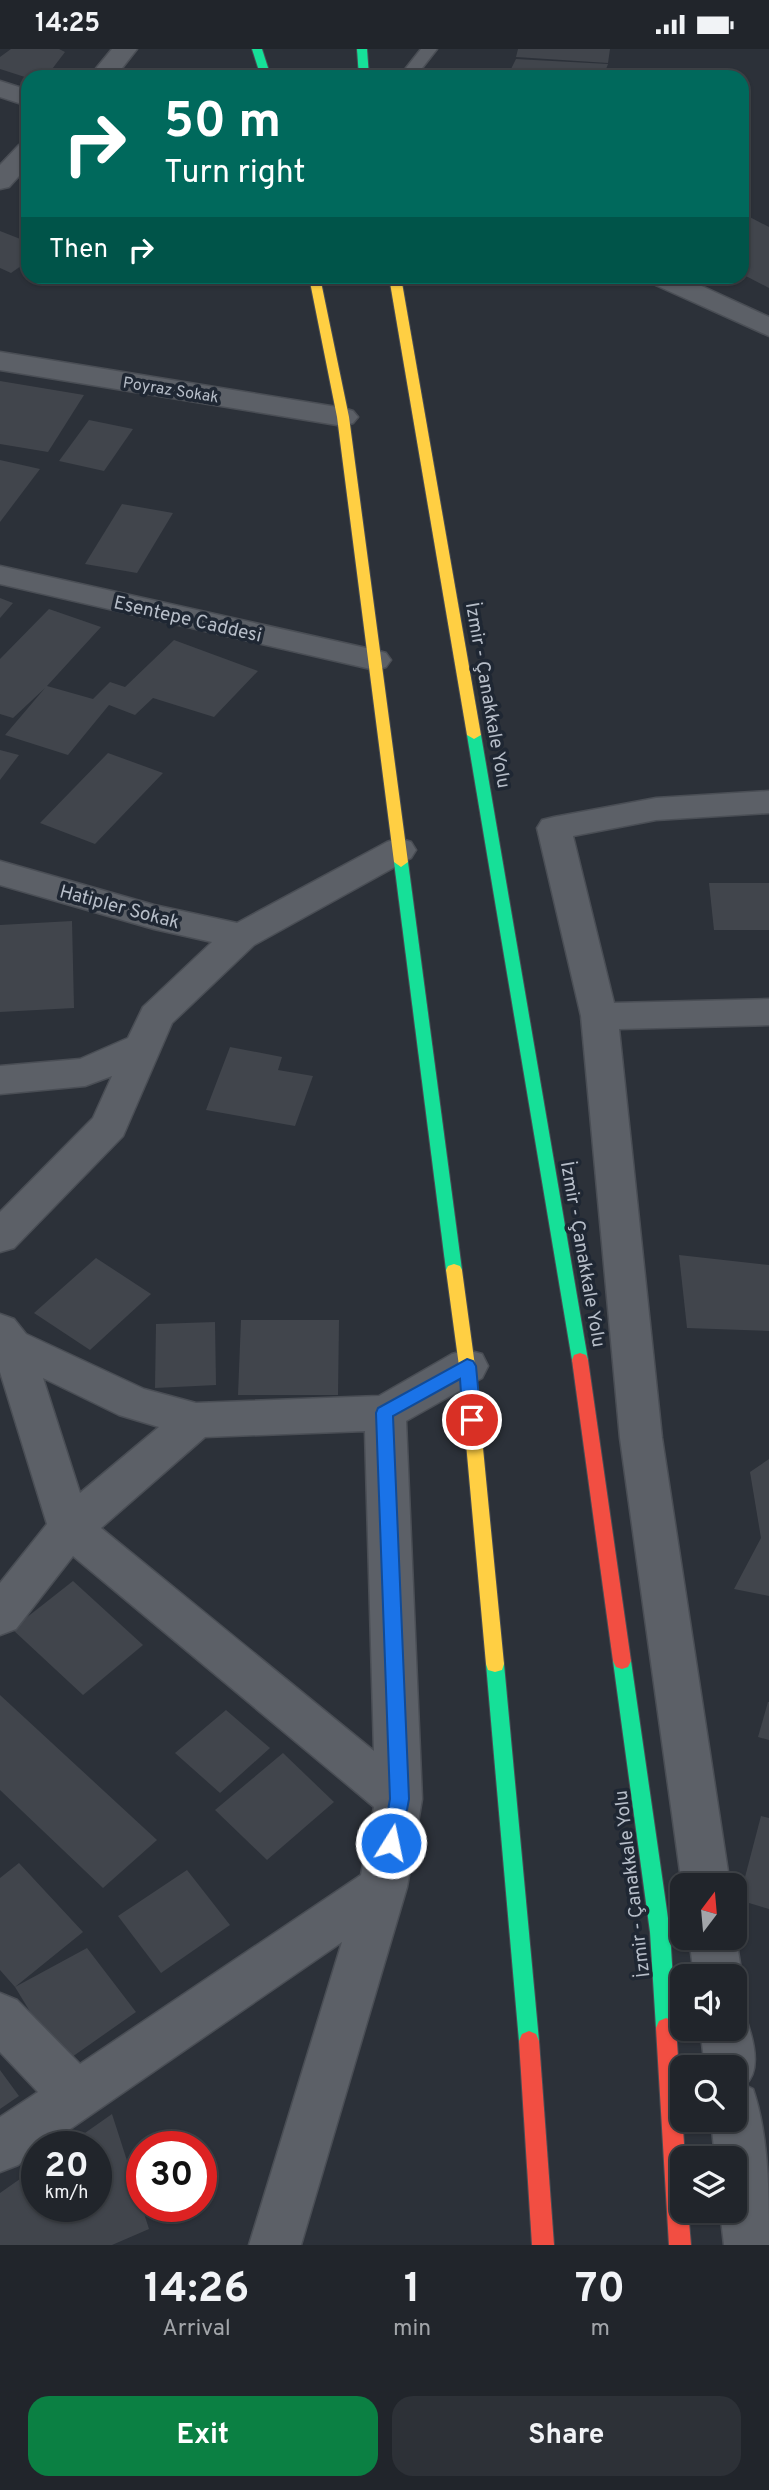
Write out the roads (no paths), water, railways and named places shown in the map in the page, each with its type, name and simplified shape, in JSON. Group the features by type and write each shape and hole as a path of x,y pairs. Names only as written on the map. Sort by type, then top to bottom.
{"highway":[{"path":"257,49 264,70"},
{"path":"362,49 364,70"},
{"path":"315,284 343,417 467,1366 525,1989 543,2245"},
{"name":"İzmir - Çanakkale Yolu","path":"397,284 580,1357 660,1932 680,2245"}],"street":[{"path":"108,70 125,49"},
{"path":"0,89 21,96"},
{"path":"0,181 21,144"},
{"path":"676,284 769,328"},
{"name":"Poyraz Sokak","path":"0,361 343,417"},
{"name":"Esentepe Caddesi","path":"0,575 376,660"},
{"path":"704,1873 641,1438 599,1016 554,828 656,809 769,802"},
{"path":"0,1237 110,1126 156,1016 241,936 399,850"},
{"name":"Hatipler Sokak","path":"0,873 154,917 241,936"},
{"path":"599,1016 769,1012"},
{"path":"0,1080 85,1072 143,1047"},
{"path":"6,1338 134,1402 196,1420 384,1413 467,1366"},
{"path":"6,1338 70,1528 400,1799"},
{"path":"275,2245 383,1887 400,1799 384,1413"},
{"path":"0,1616 70,1528 196,1420"},
{"path":"0,2147 383,1887"},
{"path":"0,2017 76,2095"},
{"path":"738,2132 750,2245"}],"lane":[{"path":"412,70 429,49"}]}
